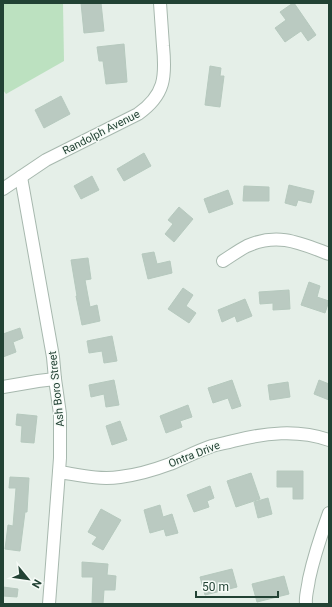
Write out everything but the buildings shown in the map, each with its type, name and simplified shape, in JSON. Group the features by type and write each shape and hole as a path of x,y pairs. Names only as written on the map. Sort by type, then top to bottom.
{"street":[{"name":"Randolph Avenue","path":"3,189 46,160 138,114 150,105 162,86 165,71 160,3"},
{"name":"Ash Boro Street","path":"21,177 53,357 60,414 59,472 49,604"},
{"path":"223,261 247,247 261,241 276,239 291,240 329,254"},
{"path":"3,387 55,379"},
{"name":"Ontra Drive","path":"59,472 89,477 119,477 140,473 168,464 212,446 264,434 301,434 329,440"},
{"path":"306,604 312,564 329,513"}],"green space":[{"path":"3,3 63,3 64,61 6,94 3,90"}]}
